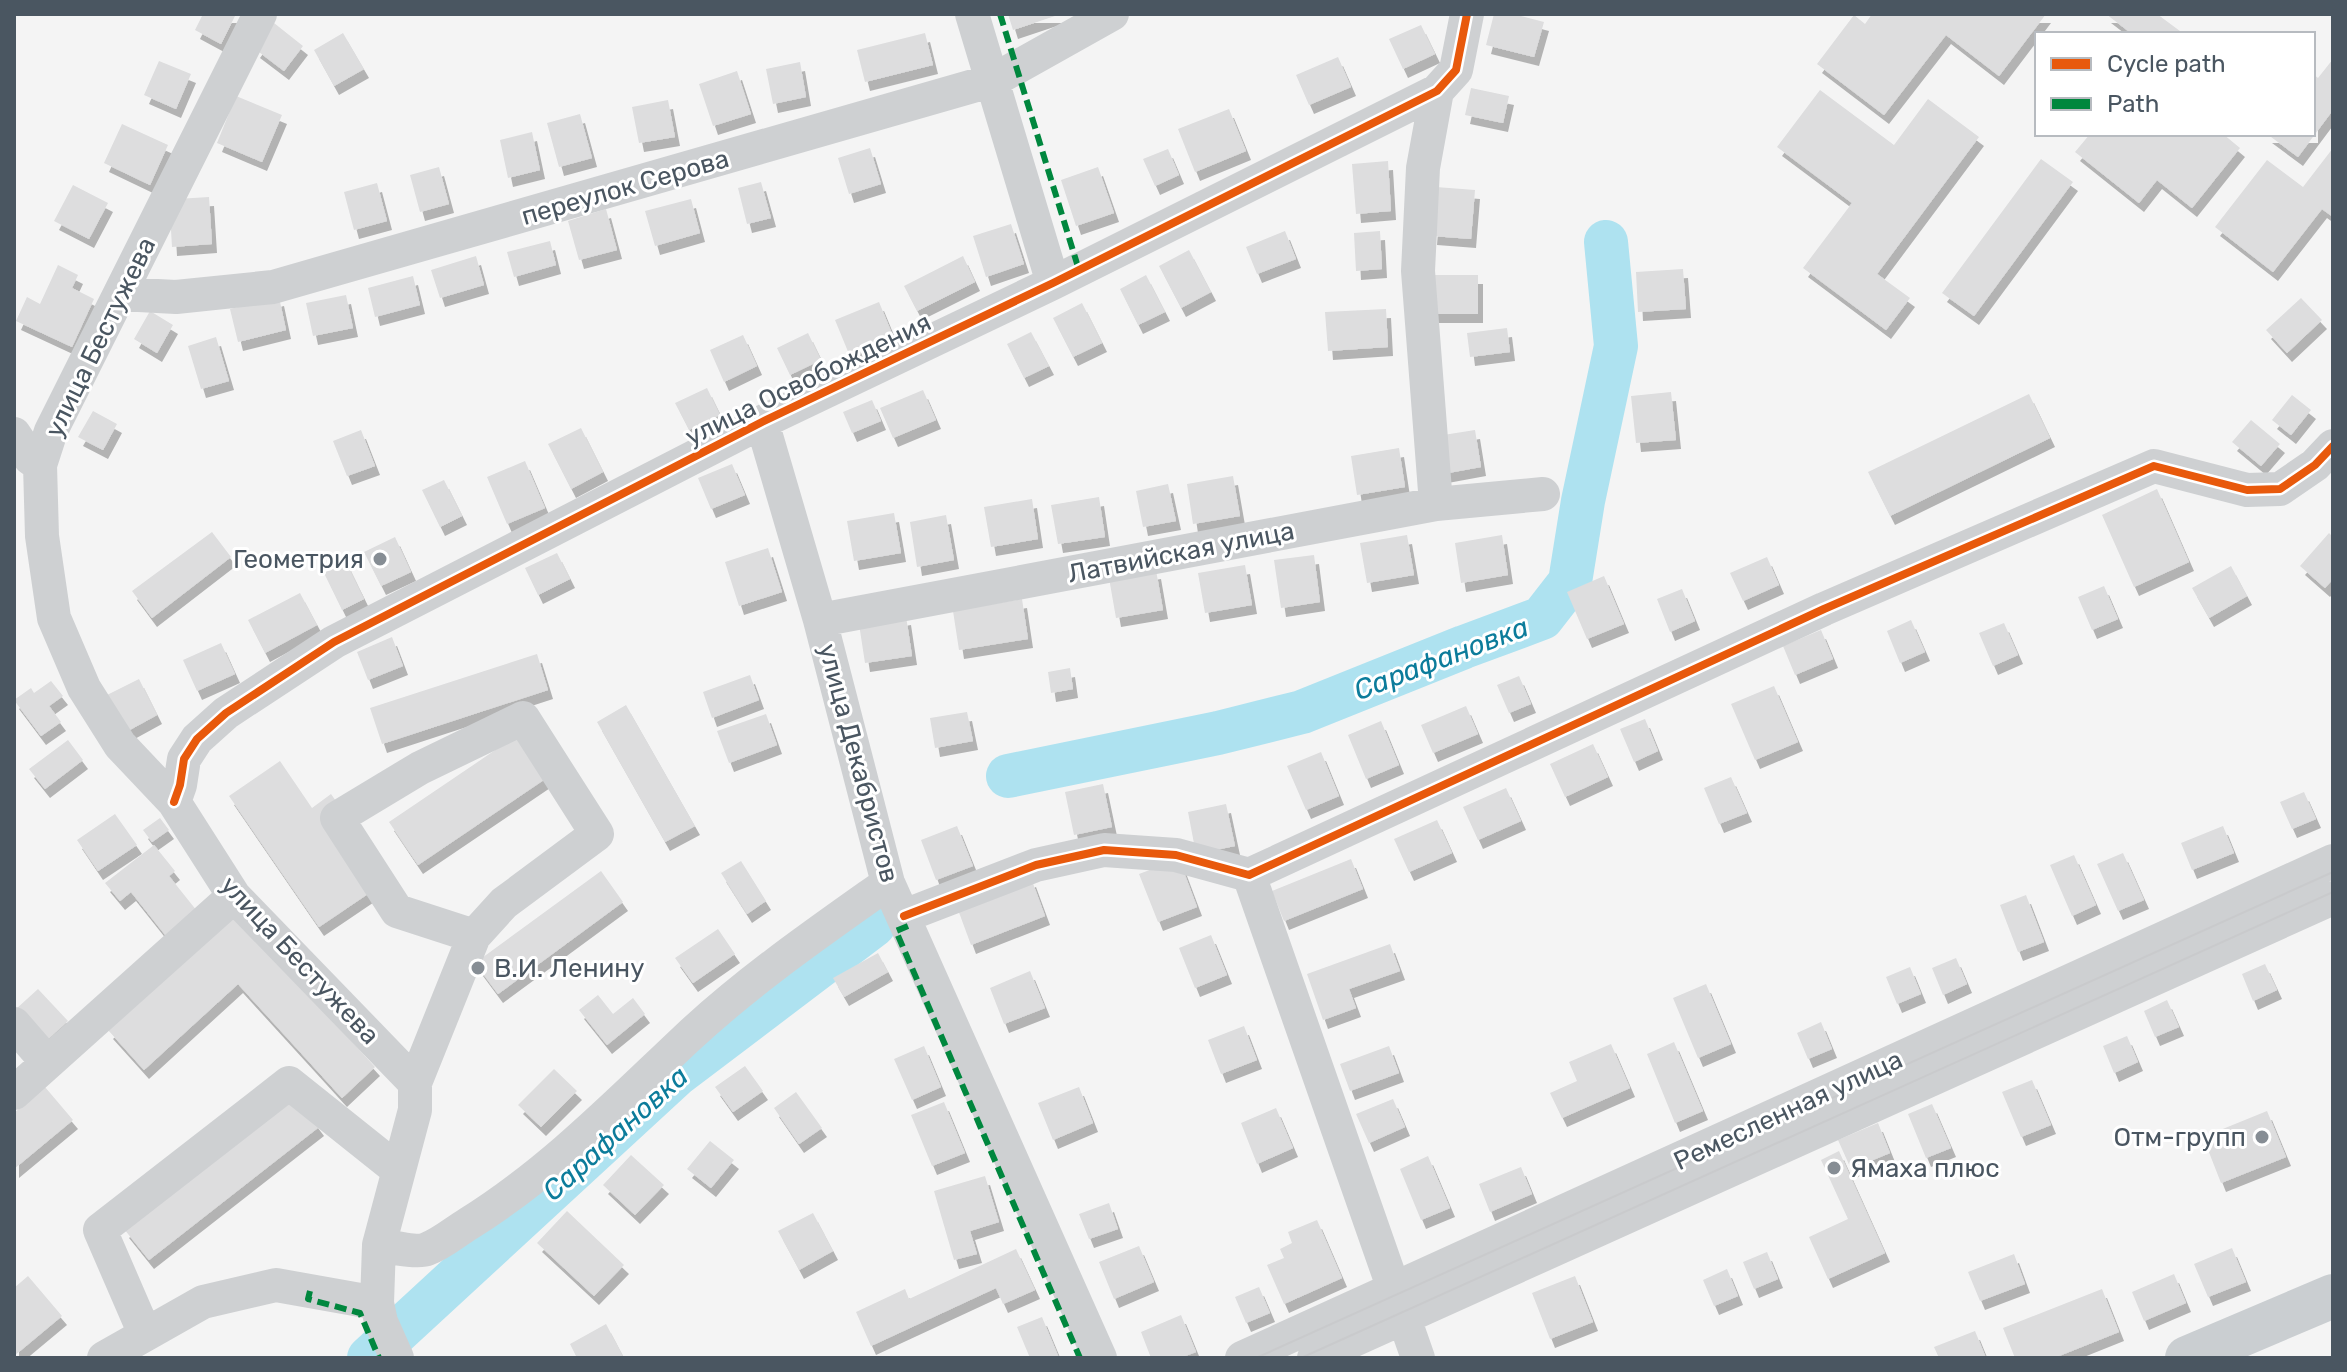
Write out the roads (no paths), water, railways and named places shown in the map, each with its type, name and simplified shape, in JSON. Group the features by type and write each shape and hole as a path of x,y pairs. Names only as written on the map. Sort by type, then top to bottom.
{"main road":[{"path":"2187,1358 2333,1296"}],"street":[{"name":"улица Бестужева","path":"260,14 51,431 40,465 42,536 54,618 84,688 120,745 174,802 234,896 415,1083"},
{"path":"972,14 1053,283"},
{"name":"переулок Серова","path":"120,294 176,297 273,287 994,80 1112,14"},
{"path":"1436,504 1418,271 1423,168 1437,91 1456,70 1467,14"},
{"name":"улица Освобождения","path":"174,802 184,759 197,739 226,713 334,642 762,422 1053,283 1437,91"},
{"name":"улица Декабристов","path":"762,422 820,620 888,883 1100,1358"},
{"path":"14,434 30,458 40,465"},
{"path":"904,916 1036,865 1104,850 1176,855 1249,875 1824,609 2154,466 2247,490 2280,489 2315,465 2333,446"},
{"name":"Латвийская улица","path":"820,620 1436,504 1543,494"},
{"path":"397,1358 379,1313 379,1245 415,1110 415,1083 474,936 504,903 597,834 523,718 420,768 337,818 397,911 474,936"},
{"name":"Ремесленная улица","path":"1314,1358 1399,1303 2333,861"},
{"path":"1249,875 1418,1358"},
{"path":"379,1245 425,1251 493,1209 634,1091 734,997 798,946 888,883"},
{"path":"14,1093 234,896"},
{"name":"Ремесленная улица","path":"1242,1358 1399,1303 2333,898"},
{"path":"14,1024 47,1062"},
{"path":"145,1334 100,1230 289,1083 398,1170"},
{"path":"104,1358 203,1302 276,1285 379,1313"}],"waterway":[{"name":"Сарафановка","path":"1008,776 1218,733 1302,712 1542,618 1570,582 1583,501 1616,346 1606,242"},
{"name":"Сарафановка","path":"369,1358 676,1075 874,925"}],"tram line":[{"path":"1256,1358 2333,872"},
{"path":"1301,1358 2333,892"}],"place":[{"name":"Геометрия","path":"380,559"},
{"name":"В.И. Ленину","path":"478,968"},
{"name":"Отм-групп","path":"2262,1137"},
{"name":"Ямаха плюс","path":"1834,1168"}]}
